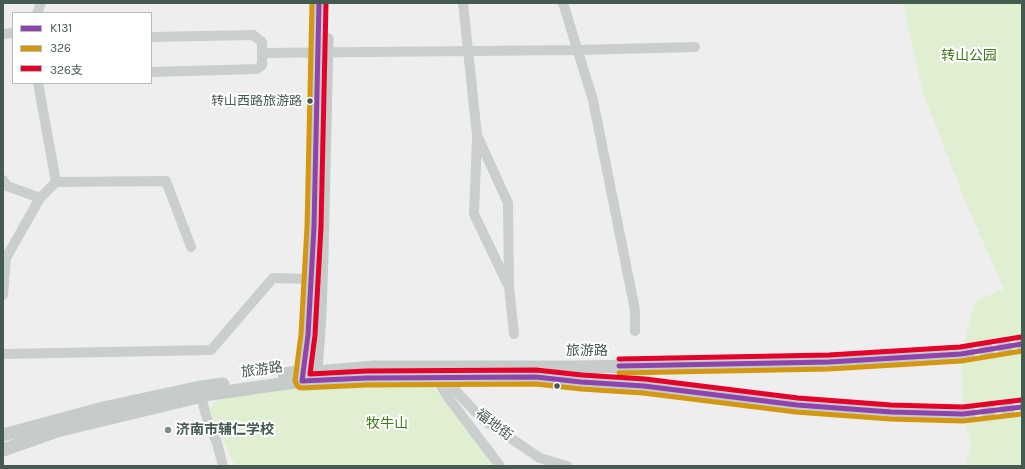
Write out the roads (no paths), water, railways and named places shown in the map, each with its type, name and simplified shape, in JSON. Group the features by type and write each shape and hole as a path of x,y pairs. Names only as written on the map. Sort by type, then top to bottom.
{"main road":[{"path":"310,376 320,307 322,53 318,3"},
{"path":"310,376 308,335 310,279 314,227 322,53 327,3"},
{"name":"旅游路","path":"437,374 576,367 828,362 961,354"},
{"name":"旅游路","path":"3,435 103,408 200,387 310,376 374,367 437,374 536,377 581,382 644,386 797,405 891,412 963,414"},
{"name":"旅游路","path":"3,450 57,431 201,397 310,376"}],"street":[{"path":"463,3 477,135 474,214 509,286"},
{"path":"563,3 595,108 635,310 635,331"},
{"path":"152,37 252,35 262,42 262,65 257,69 152,72"},
{"path":"262,53 468,52 695,47"},
{"path":"38,84 56,182"},
{"path":"477,135 508,203 509,286 514,334"},
{"path":"3,180 7,186 40,198"},
{"path":"3,295 6,258 40,198 56,182 166,181 191,247"},
{"path":"3,354 211,350 273,278 310,279"},
{"path":"437,374 447,396 500,466"},
{"name":"福地街","path":"437,374 482,419 540,458 567,466"},
{"path":"201,397 208,422 217,443 223,466"}],"tunnel":[{"path":"961,354 1022,344"},
{"path":"963,414 1022,407"}],"place":[{"name":"转山西路旅游路","path":"310,101"},
{"name":"济南市辅仁学校","path":"168,430"}],"park label":[{"name":"转山公园","path":"969,56"},
{"name":"牧牛山","path":"387,424"}]}
